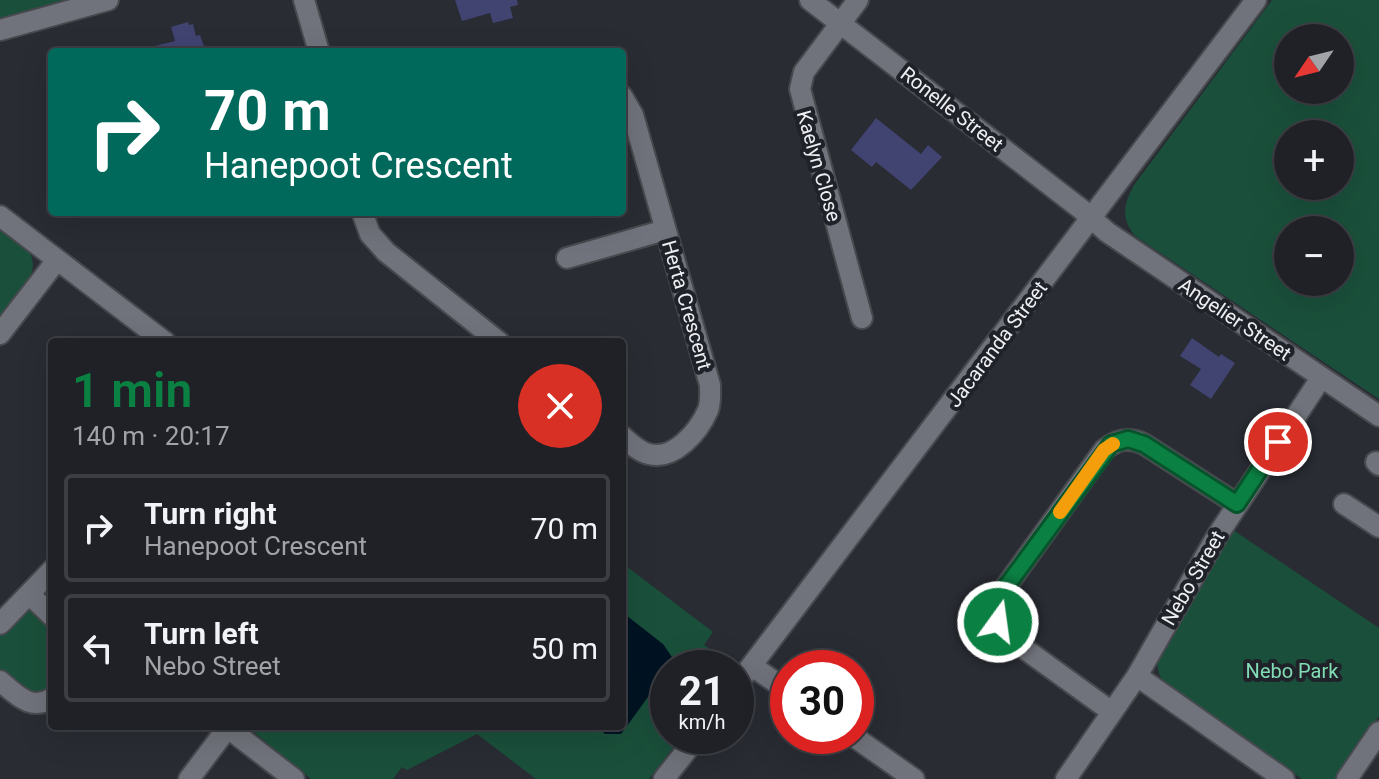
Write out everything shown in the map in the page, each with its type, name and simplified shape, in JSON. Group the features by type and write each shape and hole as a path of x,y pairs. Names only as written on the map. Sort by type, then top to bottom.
{"street":[{"path":"0,30 108,0"},
{"path":"304,0 318,48"},
{"name":"Ronelle Street","path":"810,0 1092,219"},
{"name":"Kaelyn Close","path":"858,0 804,72 800,95 862,318"},
{"name":"Jacaranda Street","path":"754,663 1256,0"},
{"name":"Herta Crescent","path":"626,103 633,115 710,385 711,399 695,430 670,453 649,454 626,439"},
{"path":"0,216 160,338"},
{"path":"363,216 377,244 494,338"},
{"name":"Angelier Street","path":"1092,219 1379,416"},
{"path":"567,258 665,230"},
{"path":"0,334 57,260"},
{"name":"Nebo Street","path":"1066,779 1137,676 1237,504 1321,378"},
{"path":"1112,712 1004,634 996,616 1000,595 1104,450 1119,441 1128,439 1144,444 1237,504"},
{"path":"1344,504 1379,527"},
{"path":"0,624 48,574"},
{"path":"29,594 48,612"},
{"path":"1137,676 1284,779"},
{"path":"0,681 25,702 39,704 48,700"},
{"path":"189,779 227,730"},
{"path":"233,730 294,779"},
{"path":"1347,779 1379,732"},
{"path":"874,751 914,779"},
{"path":"664,779 684,754"}],"green space":[{"path":"0,0 65,0 0,18"},
{"path":"1272,0 1379,0 1379,399 1135,236 1125,217 1134,185"},
{"path":"0,228 23,245 33,260 25,287 0,317"},
{"name":"Nebo Park","path":"1233,530 1379,628 1379,716 1336,779 1302,779 1165,684 1159,674 1159,655"},
{"path":"626,566 713,632 704,645 711,650 650,650 650,754 668,754 649,779 536,779 477,734 407,770 402,767 393,779 311,779 254,730 626,730"},
{"path":"25,610 31,610 48,621 48,690 37,697 0,673 0,633"}],"water":[{"path":"626,615 667,650 650,650 650,694 626,727"},
{"path":"600,730 624,730 621,734 605,734"}],"building":[{"path":"455,0 517,0 518,5 510,7 513,18 493,23 490,13 462,21"},
{"path":"188,22 189,25 193,24 196,36 200,35 205,48 155,48 175,41 171,27"},
{"path":"876,118 921,154 928,145 942,157 911,190 876,162 872,167 851,150"},
{"path":"1192,338 1219,357 1221,354 1235,363 1211,399 1190,385 1201,369 1180,356"}],"slow traffic":[{"path":"1060,512 1104,450 1113,444"}],"route":[{"path":"998,622 996,609 1000,595 1111,444 1136,440 1237,504 1278,442"}]}
